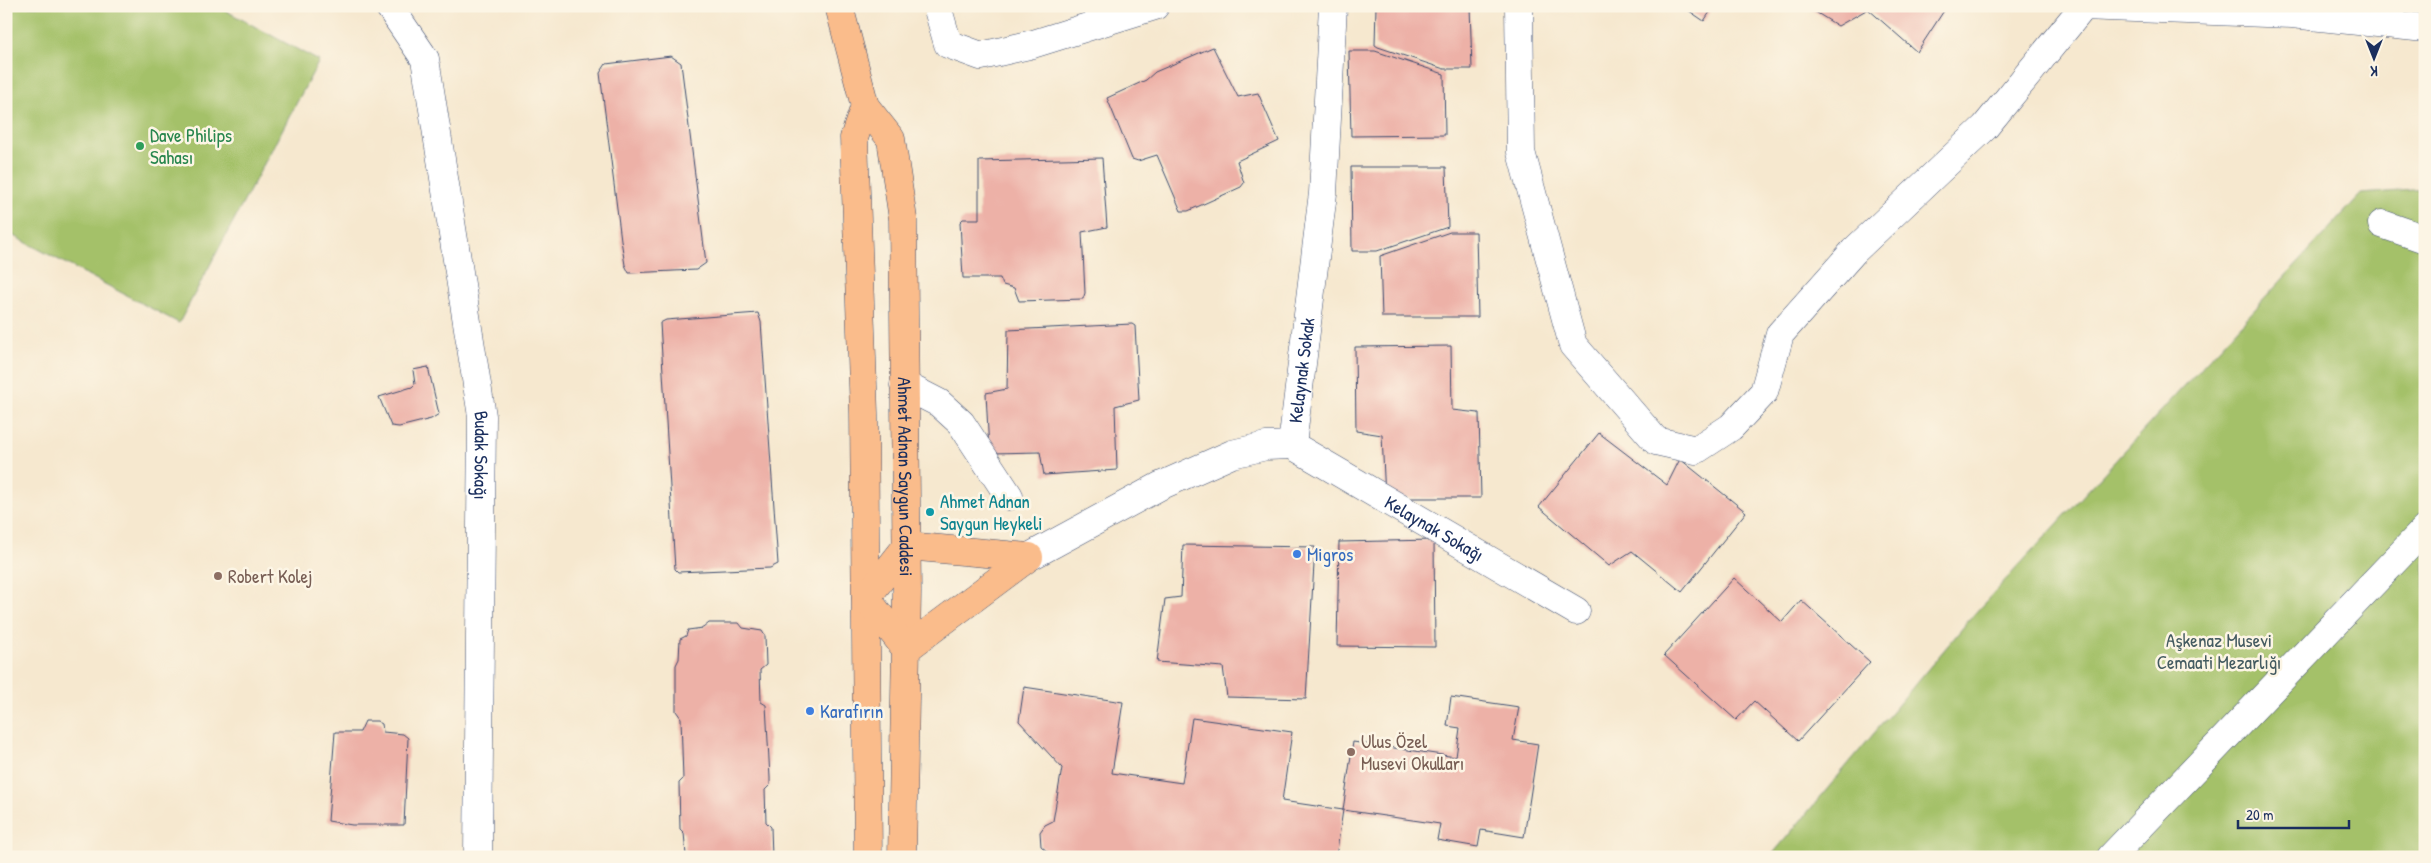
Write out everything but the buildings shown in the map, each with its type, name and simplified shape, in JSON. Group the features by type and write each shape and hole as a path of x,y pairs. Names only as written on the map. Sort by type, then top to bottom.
{"main road":[{"name":"Ahmet Adnan Saygun Caddesi","path":"839,6 865,106 891,139 903,219 907,546 902,857"},
{"path":"865,106 854,138 864,413 868,857"},
{"path":"866,598 907,546 1029,557"},
{"path":"866,598 906,649 1029,557"}],"street":[{"name":"Budak Sokağı","path":"389,6 426,59 482,416 478,857"},
{"path":"936,6 948,44 981,56 1032,44 1155,6"},
{"path":"1519,6 1521,152 1574,345 1656,440 1696,450 1731,427 1764,392 1780,334 1854,252 1985,128 2082,6 2292,14 2425,28"},
{"name":"Kelaynak Sokak","path":"1029,557 1160,486 1232,454 1266,446 1292,446 1323,192 1332,7"},
{"path":"2382,224 2425,239"},
{"path":"904,385 939,403 961,422 1009,496"},
{"name":"Kelaynak Sokağı","path":"1292,446 1576,611"},
{"path":"2110,857 2425,529"}],"green space":[{"name":"Dave Philips Sahası","path":"6,6 217,6 319,61 179,323 6,232"},
{"name":"Aşkenaz Musevi Cemaati Mezarlığı","path":"2425,189 2425,857 1770,857 1976,612 2361,194"}],"place":[{"name":"Dave Philips Sahası","path":"140,146"},
{"name":"Ahmet Adnan Saygun Heykeli","path":"930,512"},
{"name":"Migros","path":"1297,554"},
{"name":"Robert Kolej","path":"218,576"},
{"name":"Karafırın","path":"810,711"},
{"name":"Ulus Özel Musevi Okulları","path":"1351,752"}]}
